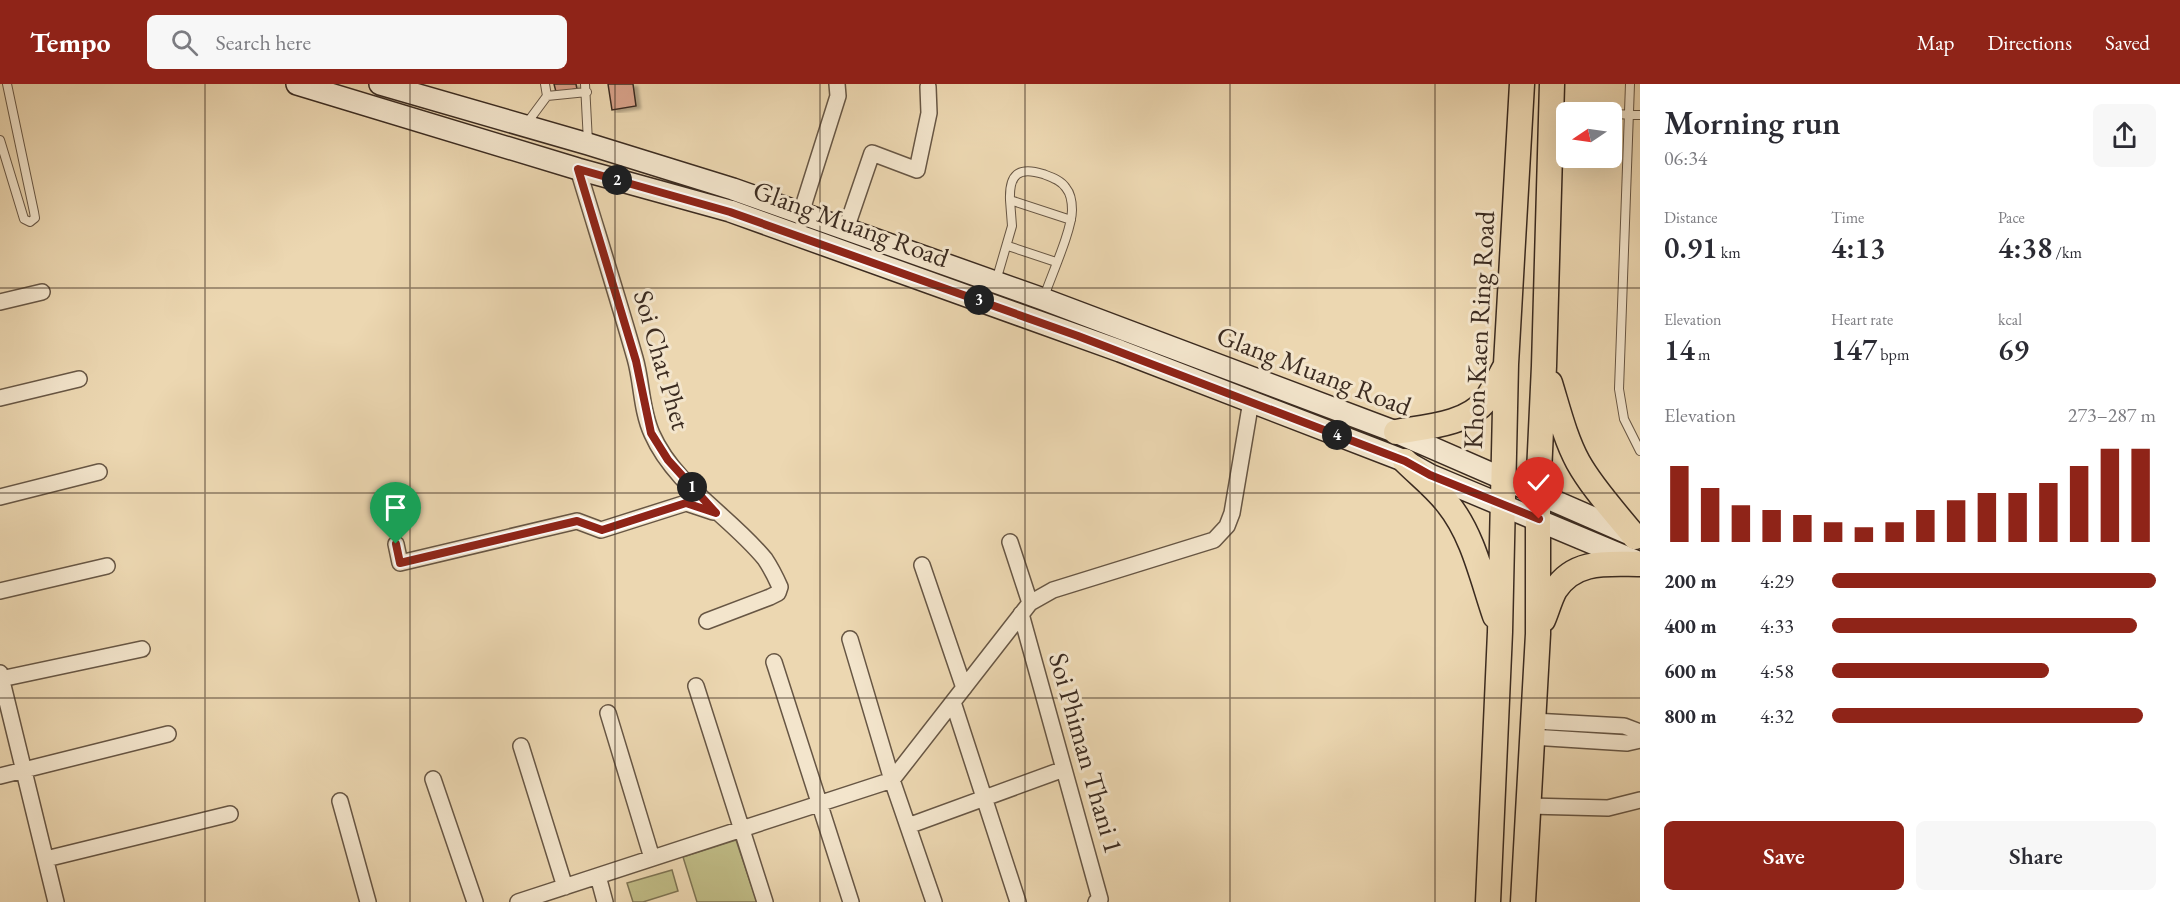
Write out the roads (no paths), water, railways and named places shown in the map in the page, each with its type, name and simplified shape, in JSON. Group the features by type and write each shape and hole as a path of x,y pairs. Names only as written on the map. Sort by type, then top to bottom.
{"highway":[{"name":"Khon Kaen Ring Road","path":"1488,902 1500,633 1506,364 1522,84"},
{"path":"1523,902 1538,634 1539,494 1552,84"},
{"path":"1396,432 1451,422 1468,414 1485,401 1506,364"},
{"path":"1544,366 1566,434 1578,462 1589,479 1638,538"},
{"path":"1405,461 1447,502 1462,525 1500,633"},
{"path":"1538,634 1555,591 1564,579 1587,565 1640,564"}],"main road":[{"name":"Glang Muang Road","path":"297,84 578,169 730,212 1035,320 1405,461 1430,475 1539,519 1640,564"},
{"name":"Glang Muang Road","path":"380,84 733,189 996,282 1396,432 1638,538"},
{"path":"1035,320 1043,299"}],"street":[{"path":"801,213 838,96 837,84"},
{"path":"846,229 872,153 917,170 929,113 928,87"},
{"name":"Soi Chat Phet","path":"578,169 636,361 651,433 668,460 716,513 751,543 766,561 780,587 778,593 770,597 707,621"},
{"path":"0,302 42,292"},
{"path":"0,398 79,379"},
{"path":"518,902 892,780 1026,609 1053,590 1214,540 1227,526 1232,513 1251,401"},
{"path":"0,497 99,472"},
{"path":"396,544 400,563 577,521 602,530 686,503 716,513"},
{"name":"Soi Phiman Thani 1","path":"1010,542 1064,769 1100,899 1096,902"},
{"path":"922,565 964,688"},
{"path":"0,591 106,566"},
{"path":"850,639 892,780 934,902"},
{"path":"56,902 1,676 142,649"},
{"path":"774,662 850,902"},
{"path":"696,686 765,902"},
{"path":"953,702 1018,902"},
{"path":"608,713 652,858"},
{"path":"1533,729 1624,726 1640,732"},
{"path":"1533,729 1627,743 1640,740"},
{"path":"0,776 168,734"},
{"path":"521,746 565,887"},
{"path":"908,826 1064,769"},
{"path":"434,779 475,902"},
{"path":"1529,806 1608,808 1640,800"},
{"path":"340,801 368,902"},
{"path":"46,859 230,814"},
{"path":"598,876 605,902"}],"lane":[{"path":"0,140 24,219 30,222 35,219 34,212 8,84"},
{"path":"545,84 547,96"},
{"path":"1630,84 1618,389 1624,419 1640,451"},
{"path":"524,126 547,96 586,88 588,144"},
{"path":"1551,109 1556,109"},
{"path":"1622,115 1640,115"},
{"path":"996,282 1012,226 1011,184 1017,174 1028,170 1044,174 1066,187 1071,201 1071,220 1043,299"},
{"path":"1010,200 1071,220"},
{"path":"1008,246 1056,262"}]}
